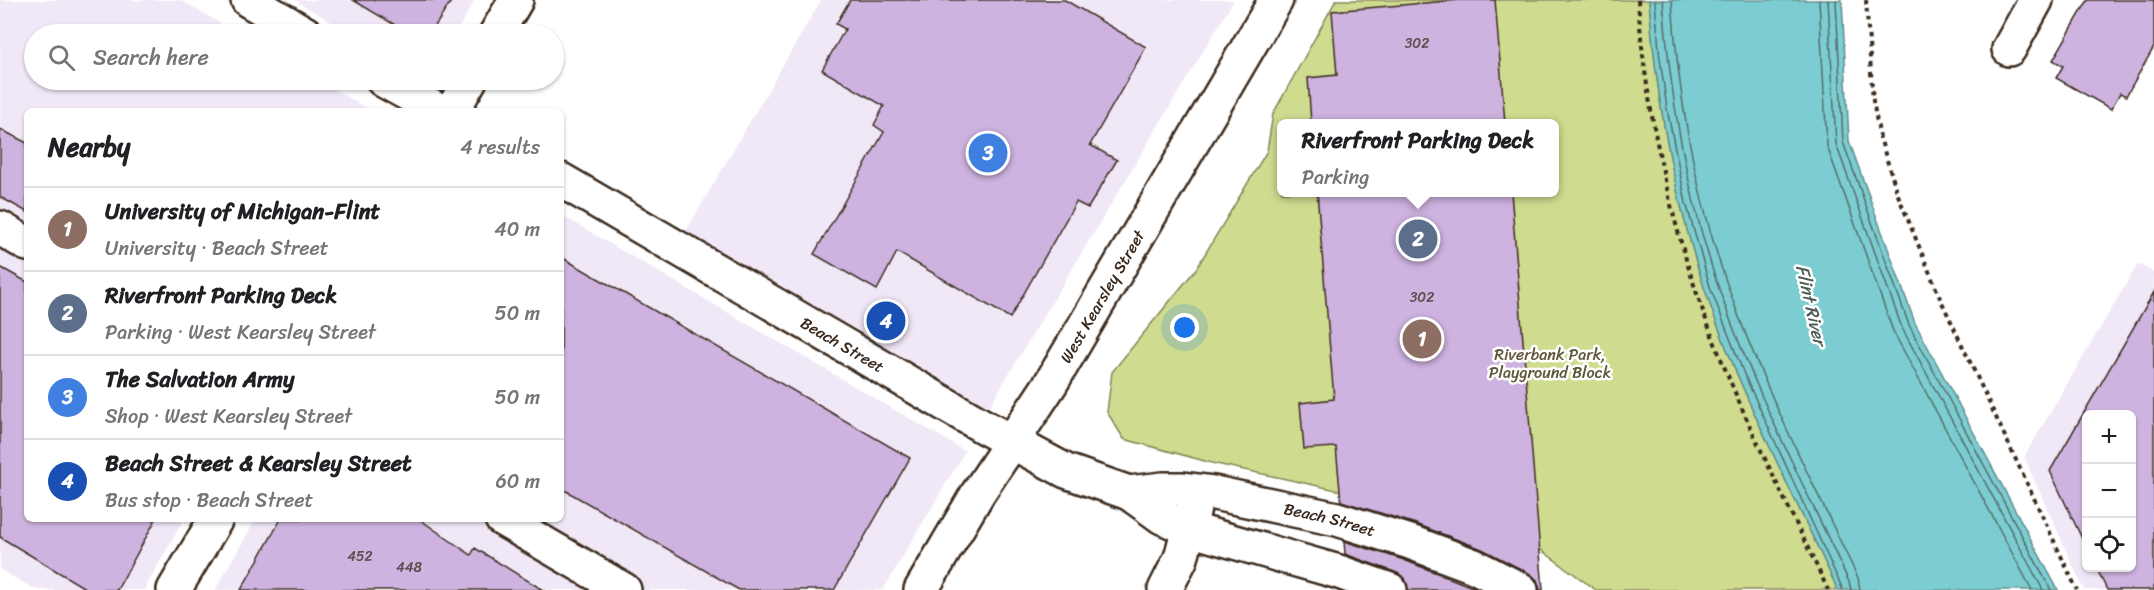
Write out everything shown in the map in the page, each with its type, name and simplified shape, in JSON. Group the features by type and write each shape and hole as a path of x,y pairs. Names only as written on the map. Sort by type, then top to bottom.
{"street":[{"path":"248,0 289,24"},
{"path":"502,24 516,0"},
{"name":"West Kearsley Street","path":"921,590 978,493 1051,382 1276,0"},
{"path":"2009,49 2036,0"},
{"path":"401,90 434,108"},
{"path":"454,108 464,90"},
{"name":"Beach Street","path":"564,182 1012,442 1066,471 1129,493 1162,517 1189,529 1339,572 1390,590"},
{"path":"0,228 24,242"},
{"name":"Beach Street","path":"1129,493 1163,489 1197,491 1337,519 1410,542 1474,566 1512,588"},
{"path":"1165,590 1181,558 1197,491"},
{"path":"174,590 214,522"},
{"path":"507,522 624,590"}],"path":[{"path":"1638,0 1643,50 1656,129 1674,217 1700,303 1735,389 1828,590"},
{"path":"1866,0 1873,101 1885,155 1898,195 1940,298 2077,590"}],"shaded area":[{"path":"0,0 180,0 222,24 24,24 24,90 335,90 367,108 24,108 24,522 182,522 144,590 37,590 0,570"},
{"path":"295,0 475,0 461,24 335,24"},
{"path":"821,0 1234,0 989,407 686,231"},
{"path":"564,217 965,451 883,590 215,590 254,522 564,522"},
{"path":"2138,264 2154,273 2154,590 2084,590 2024,457"}],"green space":[{"name":"Riverbank Park, Playground Block","path":"1336,0 1649,0 1656,74 1668,147 1684,219 1705,290 1750,405 1838,590 1596,590 1511,528 1212,463 1124,439 1107,412 1112,372 1196,269 1267,151 1273,114"}],"water":[{"name":"Flint River","path":"1649,0 1842,0 1849,141 1915,323 2058,590 1838,590 1750,405 1705,290 1684,219 1668,147 1656,74"}],"building":[{"path":"353,0 452,0 436,24 393,24"},
{"path":"850,0 1065,0 1146,47 1090,145 1117,160 1088,208 1076,202 1010,318 897,252 877,290 814,254 884,132 874,125 884,106 822,70 845,29 836,24"},
{"path":"1460,0 1495,0 1505,119 1311,119 1308,78 1337,75 1332,11"},
{"path":"2088,0 2154,0 2154,47 2126,96 2120,93 2111,109 2056,78 2063,66 2053,60"},
{"path":"0,129 24,141 24,210 0,197"},
{"path":"1317,197 1511,197 1543,590 1540,590 1537,580 1530,574 1482,549 1416,524 1341,501 1336,447 1304,449 1300,403 1334,399"},
{"path":"564,259 910,458 834,590 739,590 564,490"},
{"path":"0,267 24,280 24,522 154,522 117,590 88,590 0,537"},
{"path":"2154,292 2154,590 2107,590 2098,572 2136,572 2136,410 2085,410"},
{"path":"2082,416 2082,539 2050,471"},
{"path":"279,522 423,522 471,555 475,548 543,590 241,590"},
{"path":"1344,541 1404,560 1480,590 1408,590 1405,578 1397,573 1345,554"}],"place":[{"name":"The Salvation Army","path":"988,153"},
{"name":"Riverfront Parking Deck","path":"1418,239"},
{"name":"Beach Street & Kearsley Street","path":"886,321"},
{"name":"University of Michigan-Flint","path":"1422,339"}]}
